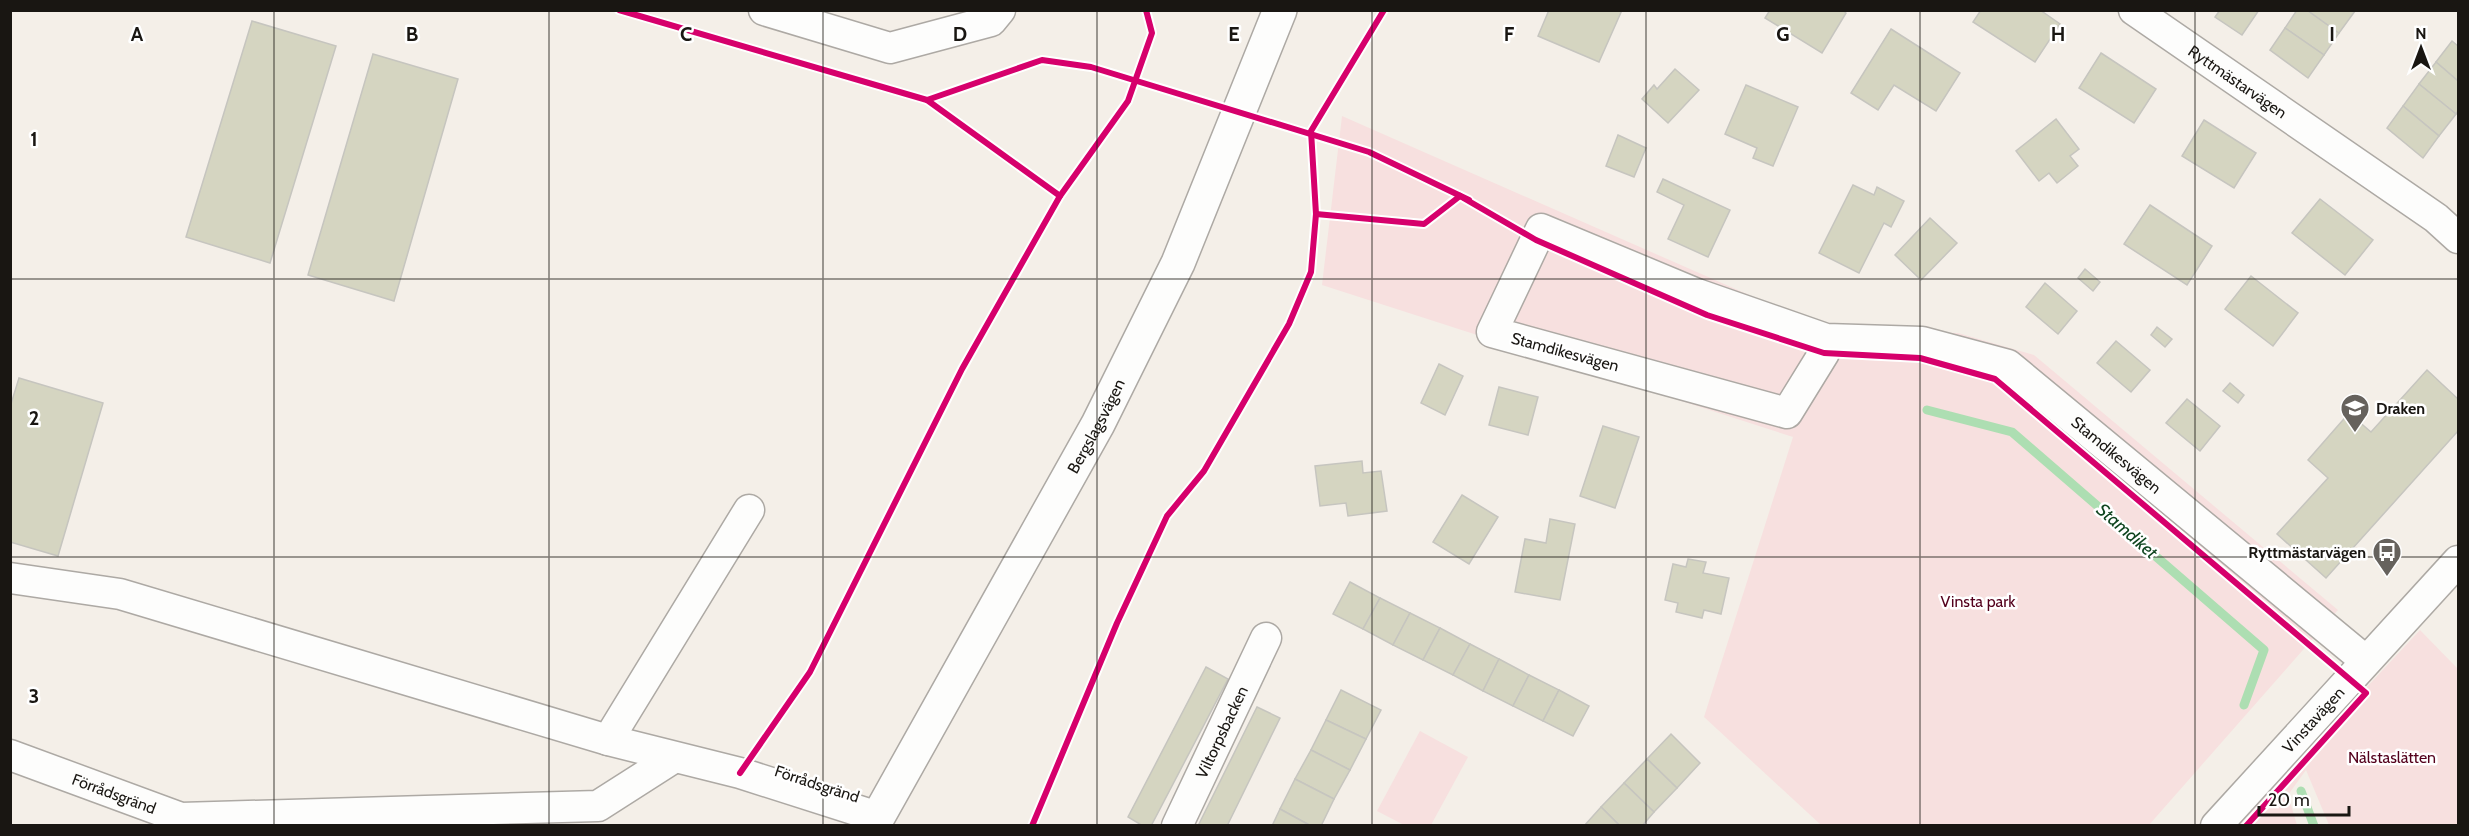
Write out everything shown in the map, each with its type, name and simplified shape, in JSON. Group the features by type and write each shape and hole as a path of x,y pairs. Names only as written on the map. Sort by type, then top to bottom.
{"main road":[{"name":"Bergslagsvägen","path":"875,821 1103,414 1178,263 1280,10"}],"street":[{"path":"764,10 816,18 890,48 991,21 1000,10"},
{"name":"Ryttmästarvägen","path":"2134,10 2436,218 2458,238"},
{"name":"Stamdikesvägen","path":"1826,339 1824,353 1787,413 1492,332 1541,229 1697,294 1826,339 1922,342 2008,365 2366,661"},
{"path":"608,740 749,510"},
{"name":"Vinstavägen","path":"2216,825 2458,561"},
{"name":"Förrådsgränd","path":"10,578 120,594 608,740 740,773 875,821"},
{"name":"Viltorpsbacken","path":"1176,825 1266,638"},
{"name":"Förrådsgränd","path":"10,755 181,818 238,821 598,806 673,758"}],"green space":[{"name":"Vinsta park","path":"1342,116 1831,331 1958,333 2034,355 2338,610 2149,825 1821,825 1704,717 1793,437 1322,285"},
{"name":"Nälstaslätten","path":"2420,630 2458,669 2458,825 2329,825 2306,770 2288,795 2297,825 2250,825 2244,819"},
{"path":"1420,731 1468,757 1431,825 1404,825 1377,811"}],"building":[{"path":"1549,10 1622,10 1599,62 1538,36"},
{"path":"1770,10 1843,10 1846,13 1822,53 1765,18"},
{"path":"1981,10 2040,10 2060,24 2035,62 1973,22"},
{"path":"2220,10 2259,10 2242,35 2215,17"},
{"path":"2297,10 2307,10 2339,33 2324,55 2285,28"},
{"path":"2307,10 2354,10 2355,11 2339,33"},
{"path":"252,21 336,46 270,263 186,237"},
{"path":"2285,28 2324,55 2308,78 2270,50"},
{"path":"1891,29 1960,73 1936,111 1894,85 1878,110 1851,93"},
{"path":"2452,41 2458,46 2458,81 2436,62"},
{"path":"2101,53 2156,89 2134,123 2079,88"},
{"path":"373,54 458,79 394,301 308,275"},
{"path":"2436,62 2458,81 2458,111 2456,114 2419,84"},
{"path":"1675,69 1699,90 1668,123 1642,99 1654,85 1657,89"},
{"path":"2419,84 2456,114 2439,136 2403,106"},
{"path":"1746,85 1798,107 1773,166 1753,158 1757,148 1725,134"},
{"path":"2403,106 2439,136 2423,158 2387,128"},
{"path":"2056,119 2079,149 2070,156 2078,166 2057,183 2049,173 2039,181 2016,151"},
{"path":"2204,120 2256,153 2234,188 2182,156"},
{"path":"1618,135 1646,148 1634,177 1606,166"},
{"path":"1663,179 1730,210 1708,257 1668,239 1684,205 1657,192"},
{"path":"1853,185 1874,195 1877,187 1904,201 1891,227 1884,223 1859,273 1819,253"},
{"path":"2320,199 2373,240 2345,275 2292,233"},
{"path":"2150,205 2212,246 2187,285 2124,244"},
{"path":"1930,218 1957,243 1921,280 1895,255"},
{"path":"2085,269 2100,282 2093,291 2078,278"},
{"path":"2251,276 2298,313 2273,346 2225,309"},
{"path":"2045,283 2077,311 2058,334 2026,307"},
{"path":"2157,327 2172,339 2165,347 2151,335"},
{"path":"2116,341 2150,370 2131,392 2097,363"},
{"path":"1439,364 1463,376 1445,415 1421,403"},
{"path":"2427,370 2458,399 2458,431 2326,578 2277,534 2328,478 2308,460 2349,413 2371,432"},
{"path":"19,378 103,403 58,556 10,542 10,407"},
{"path":"2230,383 2244,395 2238,403 2223,391"},
{"path":"1499,387 1538,397 1528,435 1489,425"},
{"path":"2187,399 2220,426 2200,451 2166,423"},
{"path":"1603,426 1639,437 1615,508 1580,496"},
{"path":"1362,461 1363,473 1381,471 1387,511 1348,516 1346,503 1320,506 1315,466"},
{"path":"1462,495 1498,517 1469,564 1433,542"},
{"path":"1550,519 1575,524 1560,600 1515,592 1525,539 1546,543"},
{"path":"1688,559 1706,562 1703,573 1729,578 1721,614 1704,610 1702,618 1676,612 1678,603 1665,600 1673,564 1686,567"},
{"path":"1350,582 1380,598 1363,629 1333,614"},
{"path":"1380,598 1410,613 1393,645 1363,629"},
{"path":"1410,613 1440,628 1423,660 1393,645"},
{"path":"1440,628 1470,644 1453,675 1423,660"},
{"path":"1470,644 1499,659 1483,691 1453,675"},
{"path":"1499,659 1529,675 1513,706 1483,691"},
{"path":"1206,667 1228,679 1151,826 1143,826 1128,817"},
{"path":"1529,675 1559,690 1543,721 1513,706"},
{"path":"1341,690 1381,710 1366,739 1326,720"},
{"path":"1559,690 1589,706 1573,736 1543,721"},
{"path":"1257,707 1280,718 1227,826 1198,826"},
{"path":"1326,720 1366,739 1350,770 1311,750"},
{"path":"1671,734 1700,763 1677,788 1647,759"},
{"path":"1311,750 1350,770 1334,799 1295,779"},
{"path":"1647,759 1677,788 1654,812 1624,783"},
{"path":"1295,779 1334,799 1321,826 1311,826 1280,809"},
{"path":"1624,783 1654,812 1642,826 1620,826 1601,807"},
{"path":"1601,807 1620,826 1584,826"},
{"path":"1280,809 1311,826 1272,826"}],"waterway":[{"name":"Stamdiket","path":"1927,410 2012,432 2264,650 2244,705"},
{"path":"2301,791 2314,826"}],"cycle path":[{"path":"619,10 927,100 1060,196"},
{"path":"740,773 810,672 962,369 1060,196 1128,101 1152,33 1146,10"},
{"path":"1384,10 1311,131 1316,214 1424,224 1460,196"},
{"path":"927,100 1042,60 1091,67 1369,152 1469,200"},
{"path":"1460,196 1536,240 1707,315 1824,353 1920,358 1995,379 2366,693 2246,826"},
{"path":"1032,826 1117,623 1167,516 1204,471 1289,324 1311,272 1316,214"}],"place":[{"name":"Draken","path":"2355,434"},
{"name":"Ryttmästarvägen","path":"2387,578"}]}
